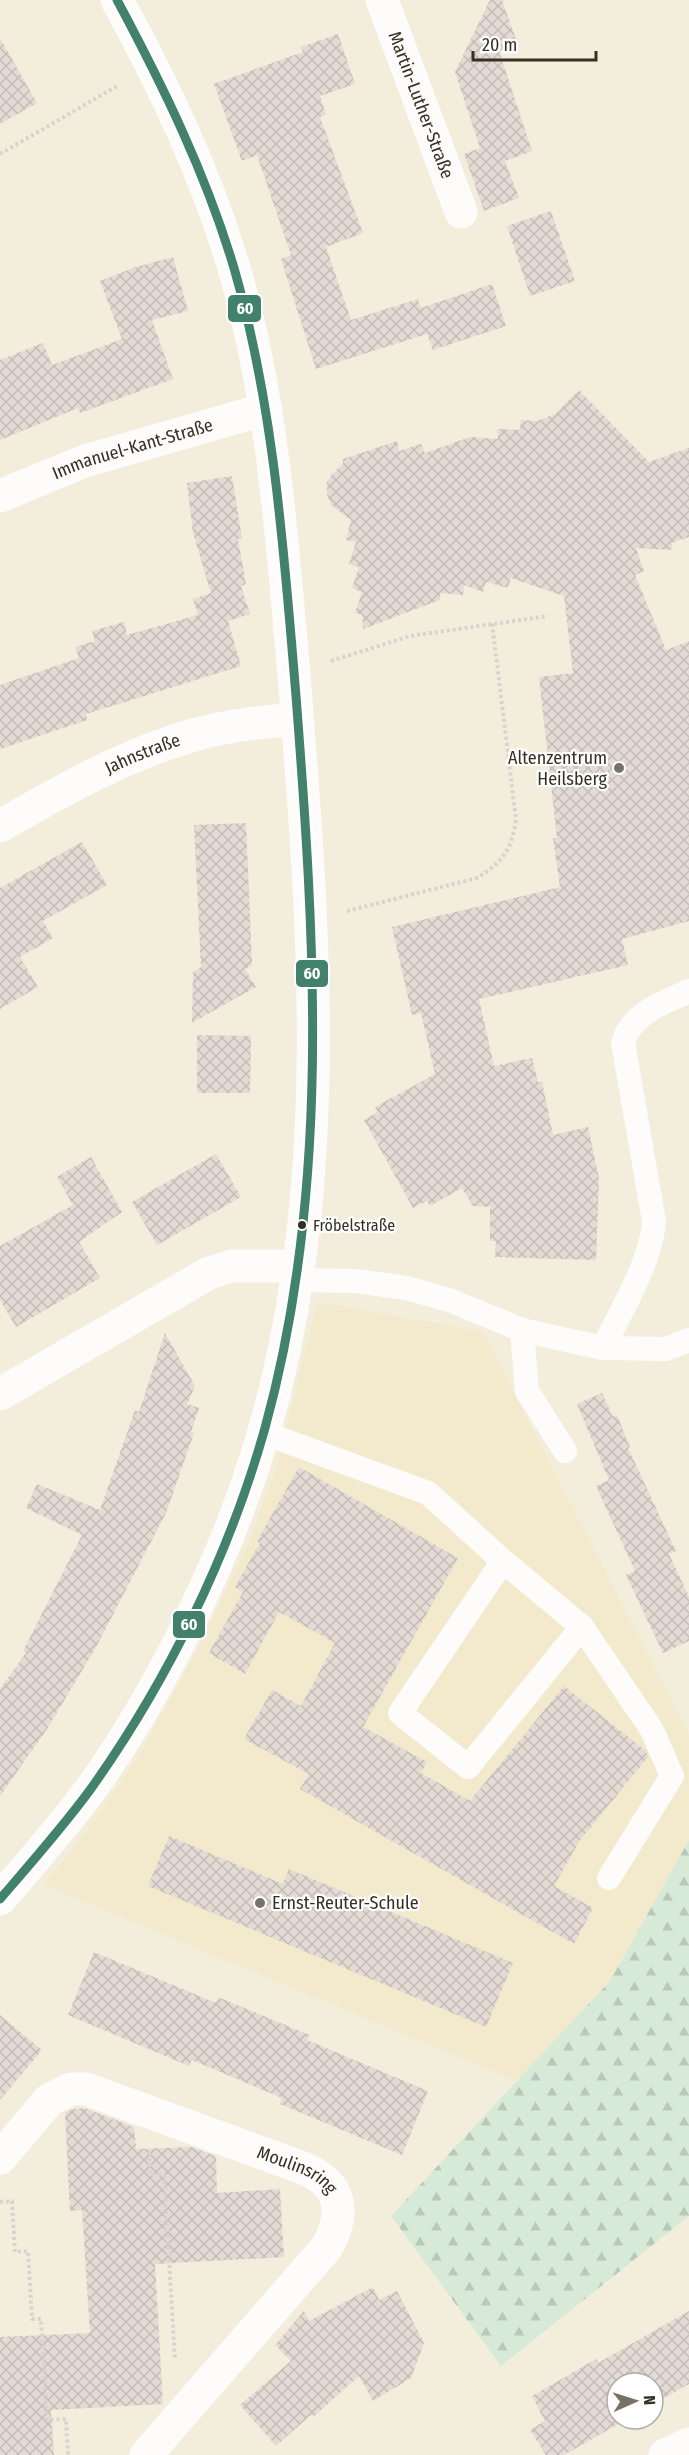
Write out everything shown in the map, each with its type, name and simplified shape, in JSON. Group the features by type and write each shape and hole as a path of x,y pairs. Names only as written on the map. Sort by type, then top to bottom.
{"street":[{"path":"0,1899 91,1789 146,1702 191,1616 216,1560 264,1433 285,1344 297,1273 310,1153 314,1058 311,920 280,513 267,409 251,331 234,266 198,167 153,66 117,0"},
{"name":"Martin-Luther-Straße","path":"382,0 461,212"},
{"name":"Immanuel-Kant-Straße","path":"0,496 85,461 267,409"},
{"name":"Jahnstraße","path":"0,826 80,780 158,746 236,725 297,719"},
{"path":"0,1394 209,1273 232,1266 297,1273"},
{"name":"Moulinsring","path":"0,2158 44,2106 60,2093 71,2089 86,2089 311,2171 331,2187 338,2210 338,2223 334,2235 315,2264 146,2455"},
{"path":"665,2455 689,2444"}],"lane":[{"path":"603,1348 627,1300 653,1234 654,1221 623,1043 626,1030 635,1019 689,991"},
{"path":"297,1273 407,1288 452,1301 522,1330 603,1348 666,1349 689,1340"},
{"path":"522,1330 527,1391 565,1451"},
{"path":"264,1433 428,1493 503,1561 582,1627 652,1730 672,1776 609,1878"},
{"path":"503,1561 400,1713 468,1767 582,1627"}],"path":[{"path":"0,154 153,66"},
{"path":"293,674 410,636 548,615"},
{"path":"311,920 477,878 493,868 506,853 514,835 516,819 492,623"},
{"path":"146,2111 150,2174 164,2175 179,2419"},
{"path":"0,2202 12,2201 15,2252 28,2251 32,2319 41,2319 47,2420 66,2419 68,2455"}],"shaded area":[{"name":"Ernst-Reuter-Schule","path":"317,1302 483,1332 689,1735 689,1840 610,1981 517,2081 44,1885 87,1830 139,1755 198,1650 249,1542 277,1466"}],"green space":[{"path":"689,1840 689,2216 501,2366 391,2216 610,1981"}],"building":[{"path":"490,0 502,0 518,45 499,51 532,151 505,161 519,198 484,211 464,154 480,148 455,72"},
{"path":"338,34 355,84 320,96 326,115 320,117 363,233 326,247 351,320 418,299 421,308 492,284 506,326 433,350 427,334 316,369 281,259 291,255 257,155 242,161 214,84 303,52 301,47"},
{"path":"0,38 37,103 0,124"},
{"path":"551,211 575,281 530,296 507,226"},
{"path":"173,257 188,311 152,320 173,379 80,413 78,408 0,440 0,360 43,343 52,365 122,339 100,281 136,267"},
{"name":"Altenzentrum Heilsberg","path":"579,390 649,462 689,448 689,537 672,543 672,550 636,548 644,571 635,575 666,650 689,641 689,921 622,939 628,965 479,999 494,1066 532,1058 538,1082 542,1082 553,1135 588,1127 599,1178 596,1260 495,1257 496,1241 490,1241 490,1207 473,1206 462,1188 430,1206 427,1201 413,1208 364,1120 378,1112 375,1107 435,1074 421,1013 412,1015 392,927 560,887 553,838 557,838 539,677 573,673 564,596 511,578 508,588 486,582 483,592 464,585 463,595 440,593 440,600 363,629 362,615 355,613 362,592 352,588 359,567 349,564 356,542 346,540 351,520 331,505 327,494 327,482 343,464 343,459 397,441 399,451 421,444 425,453 470,437 498,439 497,429 520,430 521,420 537,421 555,414"},
{"path":"232,476 242,538 238,539 246,584 241,586 250,614 228,621 241,666 86,714 87,720 0,749 0,685 79,658 75,647 95,641 92,631 124,622 127,635 198,615 193,599 211,593 193,533 187,483"},
{"path":"246,823 252,965 245,969 256,987 192,1023 193,972 201,967 194,825"},
{"path":"82,842 107,885 43,921 53,938 20,957 38,987 0,1009 0,888"},
{"path":"197,1035 251,1036 250,1093 197,1093"},
{"path":"216,1154 241,1197 157,1245 132,1202"},
{"path":"91,1157 122,1212 79,1242 100,1278 16,1327 0,1300 0,1246 73,1205 57,1177"},
{"path":"165,1333 195,1386 187,1404 199,1408 191,1432 194,1433 166,1513 95,1649 47,1729 0,1796 0,1689 26,1653 23,1651 82,1535 26,1508 37,1484 100,1510 135,1410 139,1412"},
{"path":"602,1393 613,1417 617,1415 630,1447 628,1448 676,1551 669,1554 689,1597 689,1641 663,1653 626,1575 635,1571 596,1486 609,1480 577,1404"},
{"path":"299,1467 458,1558 363,1727 427,1762 421,1773 470,1801 564,1686 646,1751 648,1757 580,1840 554,1886 593,1908 574,1944 300,1789 309,1774 244,1739 272,1690 301,1706 335,1643 279,1612 245,1674 209,1653 243,1592 235,1587 260,1543 257,1541"},
{"path":"169,1836 283,1884 289,1869 513,1963 486,2027 148,1886"},
{"path":"94,1952 216,2003 218,1997 309,2035 307,2040 428,2091 402,2155 280,2104 282,2098 192,2060 189,2066 68,2015"},
{"path":"0,2015 42,2050 0,2100"},
{"path":"84,2108 134,2127 136,2149 191,2147 216,2156 217,2193 280,2189 284,2257 155,2264 163,2404 51,2410 54,2455 0,2455 0,2337 90,2333 82,2210 70,2211 65,2113 73,2109"},
{"path":"373,2287 379,2300 397,2291 424,2343 411,2378 373,2401 359,2376 276,2446 240,2405 291,2361 275,2345 304,2311 309,2321"},
{"path":"689,2311 689,2384 665,2397 665,2371 605,2371 606,2431 564,2455 546,2455 530,2430 545,2421 532,2396 596,2359 598,2363"}],"transit line":[{"name":"60","path":"0,1899 68,1818 118,1749 170,1662 214,1570 250,1476 265,1428 286,1338 300,1247 309,1156 312,972 303,788 282,534 268,426 248,320 223,233 182,131 117,0"}],"place":[{"name":"Altenzentrum Heilsberg","path":"619,768"},
{"name":"Fröbelstraße","path":"302,1225"},
{"name":"Ernst-Reuter-Schule","path":"260,1903"}]}
